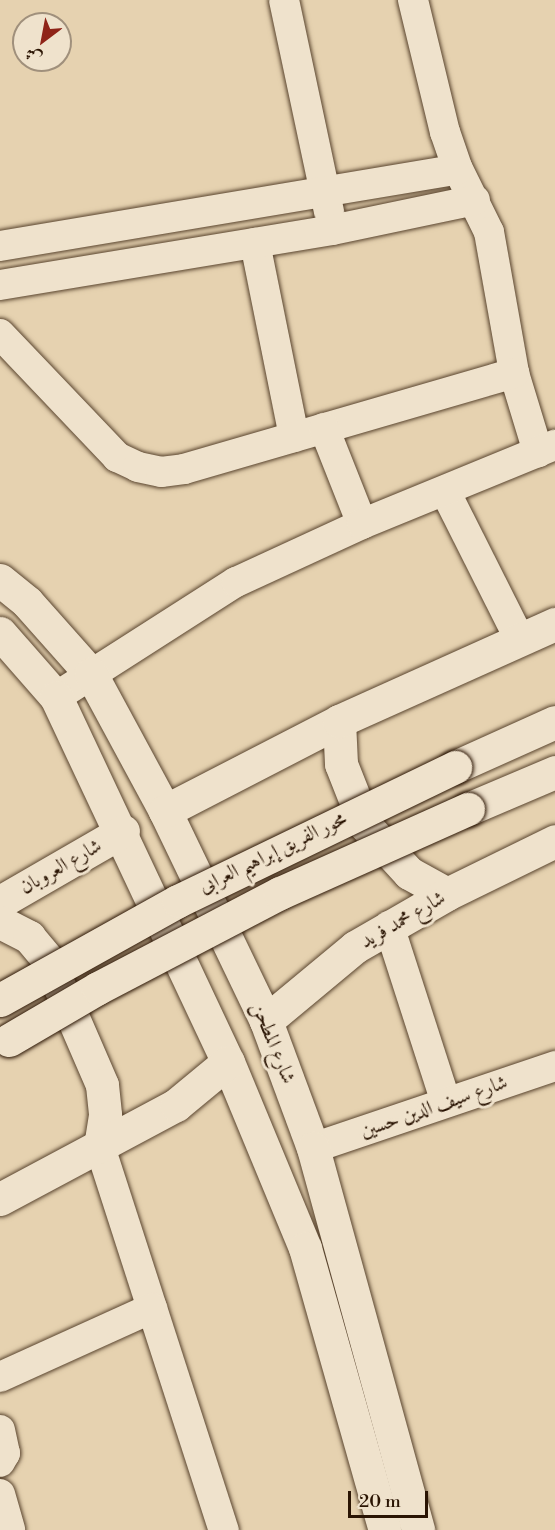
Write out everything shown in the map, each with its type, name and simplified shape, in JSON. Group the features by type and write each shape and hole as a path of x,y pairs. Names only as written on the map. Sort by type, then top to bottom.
{"street":[{"path":"284,0 332,230"},
{"path":"56,697 236,582 362,524 547,449 514,373 489,232 458,169 413,0"},
{"path":"0,246 458,169"},
{"path":"0,285 332,230 475,200"},
{"path":"255,243 294,437"},
{"path":"0,334 108,449 138,467 161,472 184,469 514,373"},
{"path":"324,428 362,524"},
{"path":"445,491 520,640"},
{"name":"شارع المطحن","path":"0,580 27,602 91,674 165,811 266,1021 313,1148 418,1530"},
{"path":"165,811 339,721 555,624"},
{"path":"0,633 56,697 123,831 228,1062 305,1248 385,1530"},
{"path":"339,721 341,764 365,825 409,873 447,894"},
{"name":"محور الفريق إبراهيم العرابى","path":"0,1000 188,896 455,767 555,722"},
{"name":"محور الفريق إبراهيم العرابى","path":"4,1043 108,983 270,898 555,772"},
{"name":"شارع العروبان","path":"0,902 123,831"},
{"name":"شارع محمد فريد","path":"266,1021 324,970 388,926 555,841"},
{"path":"0,922 29,937 48,960 102,1084 105,1115 100,1147 224,1530"},
{"path":"388,926 446,1102"},
{"path":"0,1199 100,1147 192,1094 228,1062"},
{"name":"شارع سيف الدين حسين","path":"313,1148 555,1066"},
{"path":"3,1367 152,1308"},
{"path":"0,1430 5,1453 0,1462"},
{"path":"0,1494 10,1530"}]}
